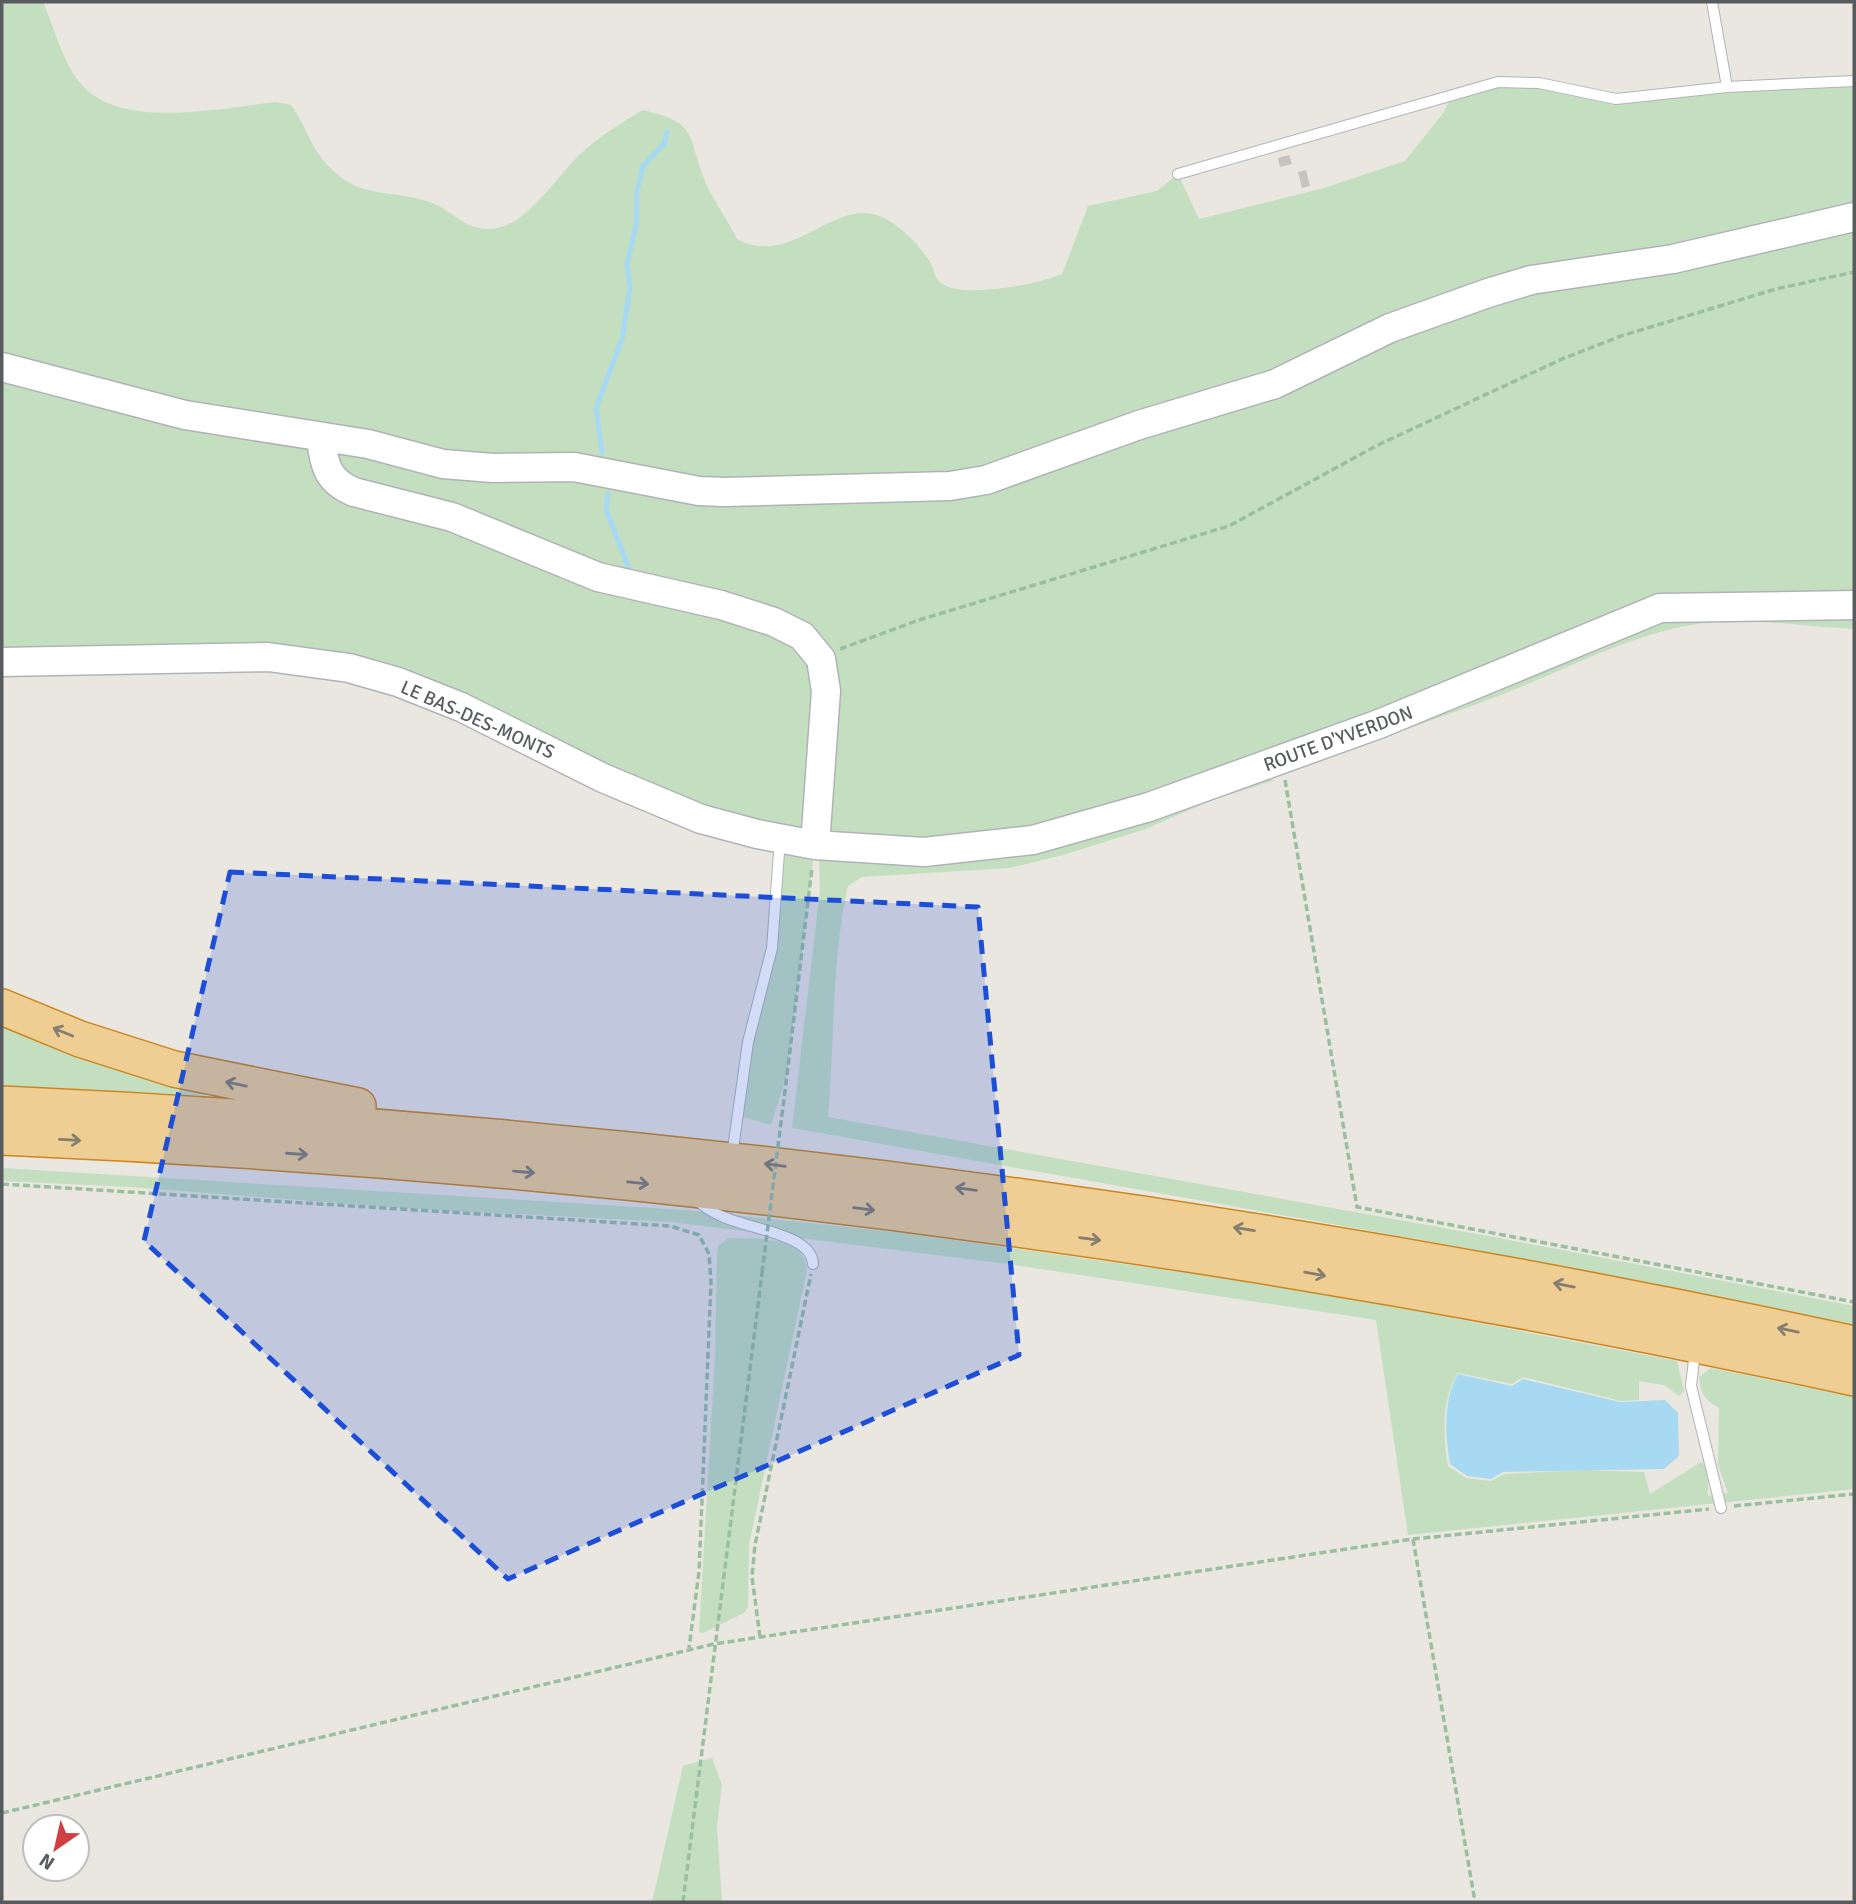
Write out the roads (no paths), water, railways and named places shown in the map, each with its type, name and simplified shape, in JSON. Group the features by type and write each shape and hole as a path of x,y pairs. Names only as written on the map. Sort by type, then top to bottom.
{"highway":[{"path":"2,1007 80,1039 174,1069 541,1141"},
{"path":"2,1104 295,1121 541,1141 732,1160 1021,1196 1303,1239 1625,1297 1854,1344"},
{"path":"2,1137 328,1156 689,1188 908,1214 1151,1248 1459,1298 1854,1378"}],"street":[{"path":"2,367 185,415 321,439 368,444 443,464 493,468 574,467 699,491 950,486 1017,471 1139,425 1248,393 1308,370 1390,328 1488,293 1543,278 1673,259 1854,218"},
{"path":"321,439 324,466 342,487 452,517 598,577 721,605 774,622 802,636 821,659 826,691 815,845"},
{"name":"ROUTE D'YVERDON","path":"815,845 924,852 1033,840 1287,772 1453,695 1660,608 1854,605"},
{"name":"LE BAS-DES-MONTS","path":"2,662 259,657 349,668 397,682 461,707 603,778 672,808 733,828 815,845"}],"lane":[{"path":"1712,2 1727,88"},
{"path":"1178,174 1498,82 1539,83 1616,99 1727,88 1854,80"},
{"path":"732,1160 748,1042 772,948 780,839"},
{"path":"689,1188 706,1210 720,1218 798,1241 810,1250 813,1264"},
{"path":"1696,1344 1691,1386 1721,1508"}],"water":[{"path":"1458,1374 1512,1386 1523,1379 1620,1402 1665,1400 1678,1413 1679,1456 1664,1469 1503,1472 1491,1479 1467,1476 1450,1464 1447,1442 1446,1418 1453,1384"}],"waterway":[{"path":"602,453 596,408 622,339 630,288 627,264 636,226 637,191 643,166 664,144 667,132"},
{"path":"608,494 606,509 629,569"}]}
